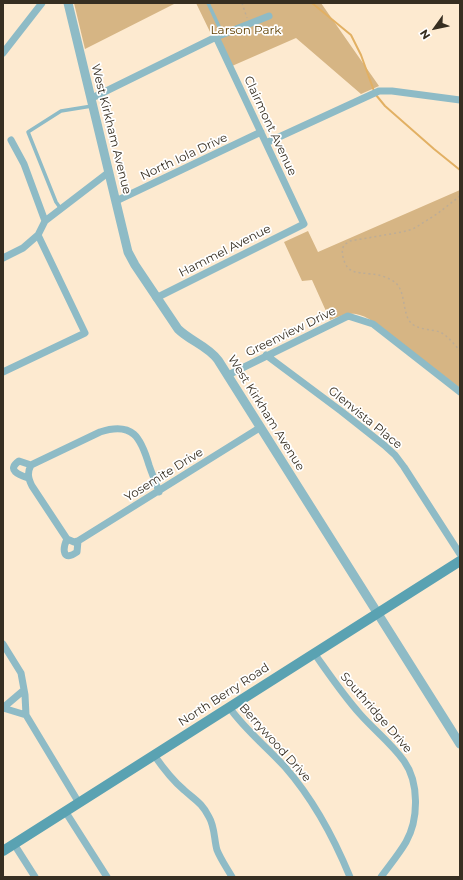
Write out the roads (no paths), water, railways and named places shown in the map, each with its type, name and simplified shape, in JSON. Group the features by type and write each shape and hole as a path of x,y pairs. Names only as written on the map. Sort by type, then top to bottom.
{"main road":[{"name":"North Berry Road","path":"3,851 460,561"}],"street":[{"path":"3,53 42,3"},
{"name":"West Kirkham Avenue","path":"68,3 93,102 108,172 126,245 131,259 178,329 214,354 460,744"},
{"path":"93,102 220,36 269,16"},
{"name":"Clairmont Avenue","path":"220,36 261,132 304,224"},
{"path":"266,143 379,91 392,91 460,100"},
{"name":"North Iola Drive","path":"116,201 261,132"},
{"path":"11,140 24,164 45,221"},
{"path":"3,258 23,248 38,235 45,221 108,172"},
{"name":"Hammel Avenue","path":"156,298 304,224"},
{"path":"3,372 85,333 38,235"},
{"name":"Greenview Drive","path":"228,375 348,316 372,324 460,392"},
{"name":"Glenvista Place","path":"266,355 341,411 395,456 404,467 460,554"},
{"name":"Yosemite Drive","path":"67,539 63,550 68,555 72,555 77,552 76,541 159,492 261,427"},
{"path":"76,541 67,539 28,478 28,471 31,465 100,432 110,429 121,429 138,437 143,445 159,492"},
{"path":"28,478 17,474 14,468 16,463 19,461 31,465"},
{"path":"3,644 21,673 26,715 79,802"},
{"name":"Southridge Drive","path":"314,653 360,714 388,742 404,761 412,778 415,797 414,818 411,830 406,841 381,877"},
{"path":"3,707 24,690"},
{"path":"3,707 26,715"},
{"name":"Berrywood Drive","path":"229,707 237,719 285,768 303,789 336,844 350,877"},
{"path":"154,755 168,775 184,791 200,802 210,818 221,860 232,877"},
{"path":"65,811 107,877"},
{"path":"14,844 35,877"}],"lane":[{"path":"208,3 220,36"},
{"path":"61,210 56,202 28,132 60,111 93,102"}],"waterway":[{"path":"312,3 351,35 361,55 374,91"},
{"path":"376,95 385,106 460,170"}],"park label":[{"name":"Larson Park","path":"246,30"}]}
